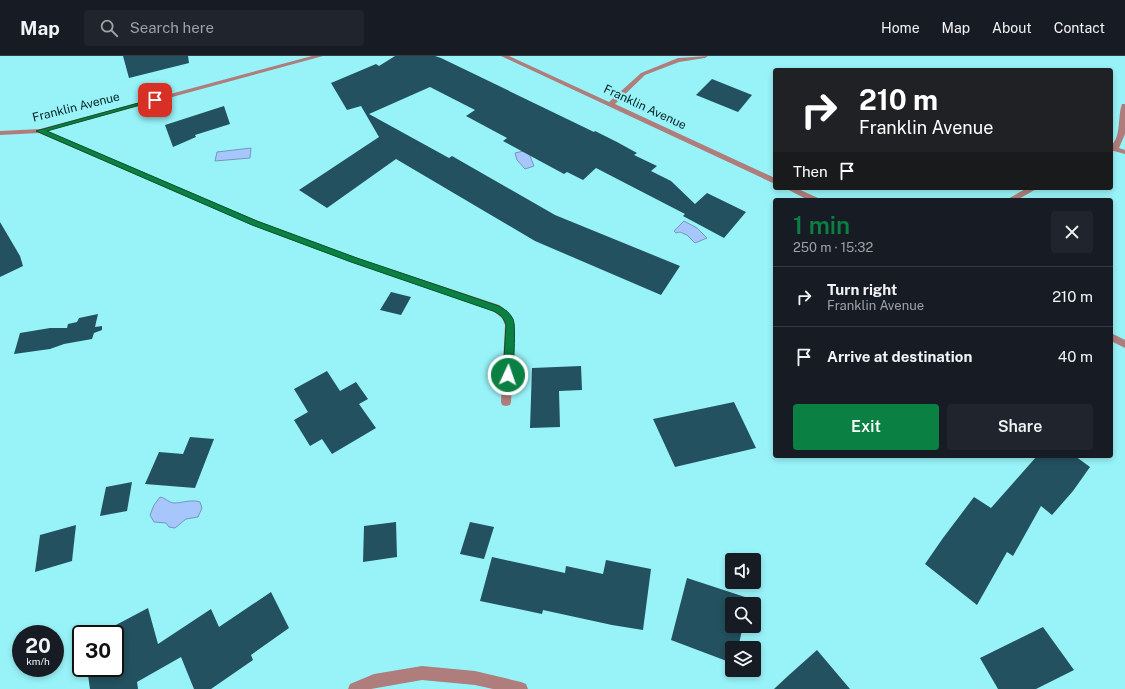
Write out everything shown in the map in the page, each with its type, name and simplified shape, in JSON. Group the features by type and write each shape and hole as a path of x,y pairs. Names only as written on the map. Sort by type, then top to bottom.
{"street":[{"name":"Franklin Avenue","path":"0,133 40,131 320,56"},
{"name":"Franklin Avenue","path":"504,56 773,180"},
{"path":"610,105 643,74 678,60 705,56"},
{"path":"1125,106 1120,139 1113,149 1125,152"},
{"path":"40,131 254,223 354,260 496,308 503,312 509,319 510,325 506,402"},
{"path":"793,190 811,198"},
{"path":"1014,198 1030,190"},
{"path":"1113,338 1125,344"},
{"path":"355,689 374,681 422,673 475,678 521,689"}],"water":[{"path":"251,148 250,158 215,161 217,152"},
{"path":"528,150 532,152 530,156 534,166 525,169 517,160 515,153"},
{"path":"684,221 697,228 707,238 695,243 687,235 680,232 676,233 674,231"},
{"path":"160,497 172,503 193,501 200,502 202,508 198,517 186,519 175,528 169,527 166,523 154,522 150,515 154,505"}],"building":[{"path":"123,56 188,56 189,63 129,78"},
{"path":"395,56 435,56 441,58 594,132 595,131 637,153 634,155 657,166 651,171 671,181 695,204 707,193 746,212 724,238 683,216 685,214 596,168 583,180 567,172 564,174 503,141 507,138 466,116 475,110 430,87 369,114 449,158 452,156 555,215 680,266 661,295 535,241 396,159 327,208 299,190 379,137 361,106 347,110 331,83 376,64 379,66"},
{"path":"712,79 752,95 738,112 696,95"},
{"path":"224,106 230,124 195,135 196,137 173,147 165,125"},
{"path":"0,222 20,256 23,266 0,277"},
{"path":"391,292 411,297 401,315 380,310"},
{"path":"98,314 95,327 102,326 102,330 94,333 92,339 64,344 50,349 14,354 20,333 50,328 67,328 68,324 77,322 79,318"},
{"path":"581,366 582,390 559,391 560,427 530,428 532,368"},
{"path":"327,371 340,391 356,382 368,399 359,404 376,428 332,454 322,439 310,446 294,420 308,412 294,389"},
{"path":"734,402 756,448 675,467 653,419"},
{"path":"190,437 214,439 195,488 145,484 159,452 183,454"},
{"path":"1035,458 1078,458 1090,467 1073,491 1052,515 1041,506 1013,556 1007,552 977,605 925,564 974,497 991,508"},
{"path":"132,482 127,511 100,516 106,487"},
{"path":"396,522 397,557 363,562 364,526"},
{"path":"470,522 494,527 484,559 460,554"},
{"path":"76,525 72,561 35,572 40,535"},
{"path":"492,557 565,573 566,566 603,574 606,560 651,569 643,630 543,610 542,614 480,601"},
{"path":"687,578 745,597 725,597 725,633 741,633 740,641 725,641 725,660 671,640"},
{"path":"271,592 289,628 251,655 253,660 211,689 194,689 181,657 137,682 138,689 90,689 88,677 124,677 124,625 116,625 148,608 158,644 211,609 219,627"},
{"path":"1043,627 1074,670 1036,689 998,689 980,658"},
{"path":"817,650 850,689 774,689 789,675"}],"route":[{"path":"155,100 40,131 188,196 254,223 354,260 496,308 503,312 509,319 510,336 508,375"}]}
